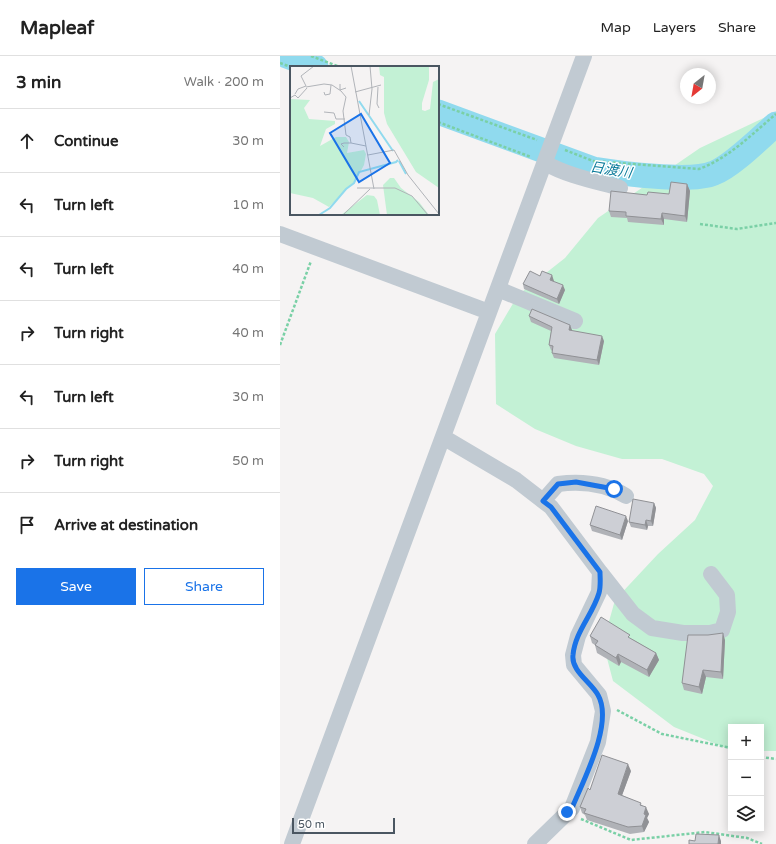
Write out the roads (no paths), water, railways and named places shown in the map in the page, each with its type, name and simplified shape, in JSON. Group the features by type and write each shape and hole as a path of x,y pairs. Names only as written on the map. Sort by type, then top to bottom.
{"street":[{"path":"292,844 584,56"},
{"path":"549,153 561,171 620,188"},
{"path":"280,234 489,312"},
{"path":"498,289 574,321"},
{"path":"443,437 516,480 551,507 633,614 652,628 683,633 710,633 722,630 728,612 727,595 711,574"},
{"path":"543,501 558,484 576,482 614,489 626,496"},
{"path":"535,844 572,808 598,742 603,711 599,695 574,665 573,655 578,636 599,592 600,572"}],"waterway":[{"name":"日渡川","path":"287,56 313,66"},
{"name":"日渡川","path":"439,112 593,169 637,175 672,177 703,176 721,170 729,165 776,124"}]}
